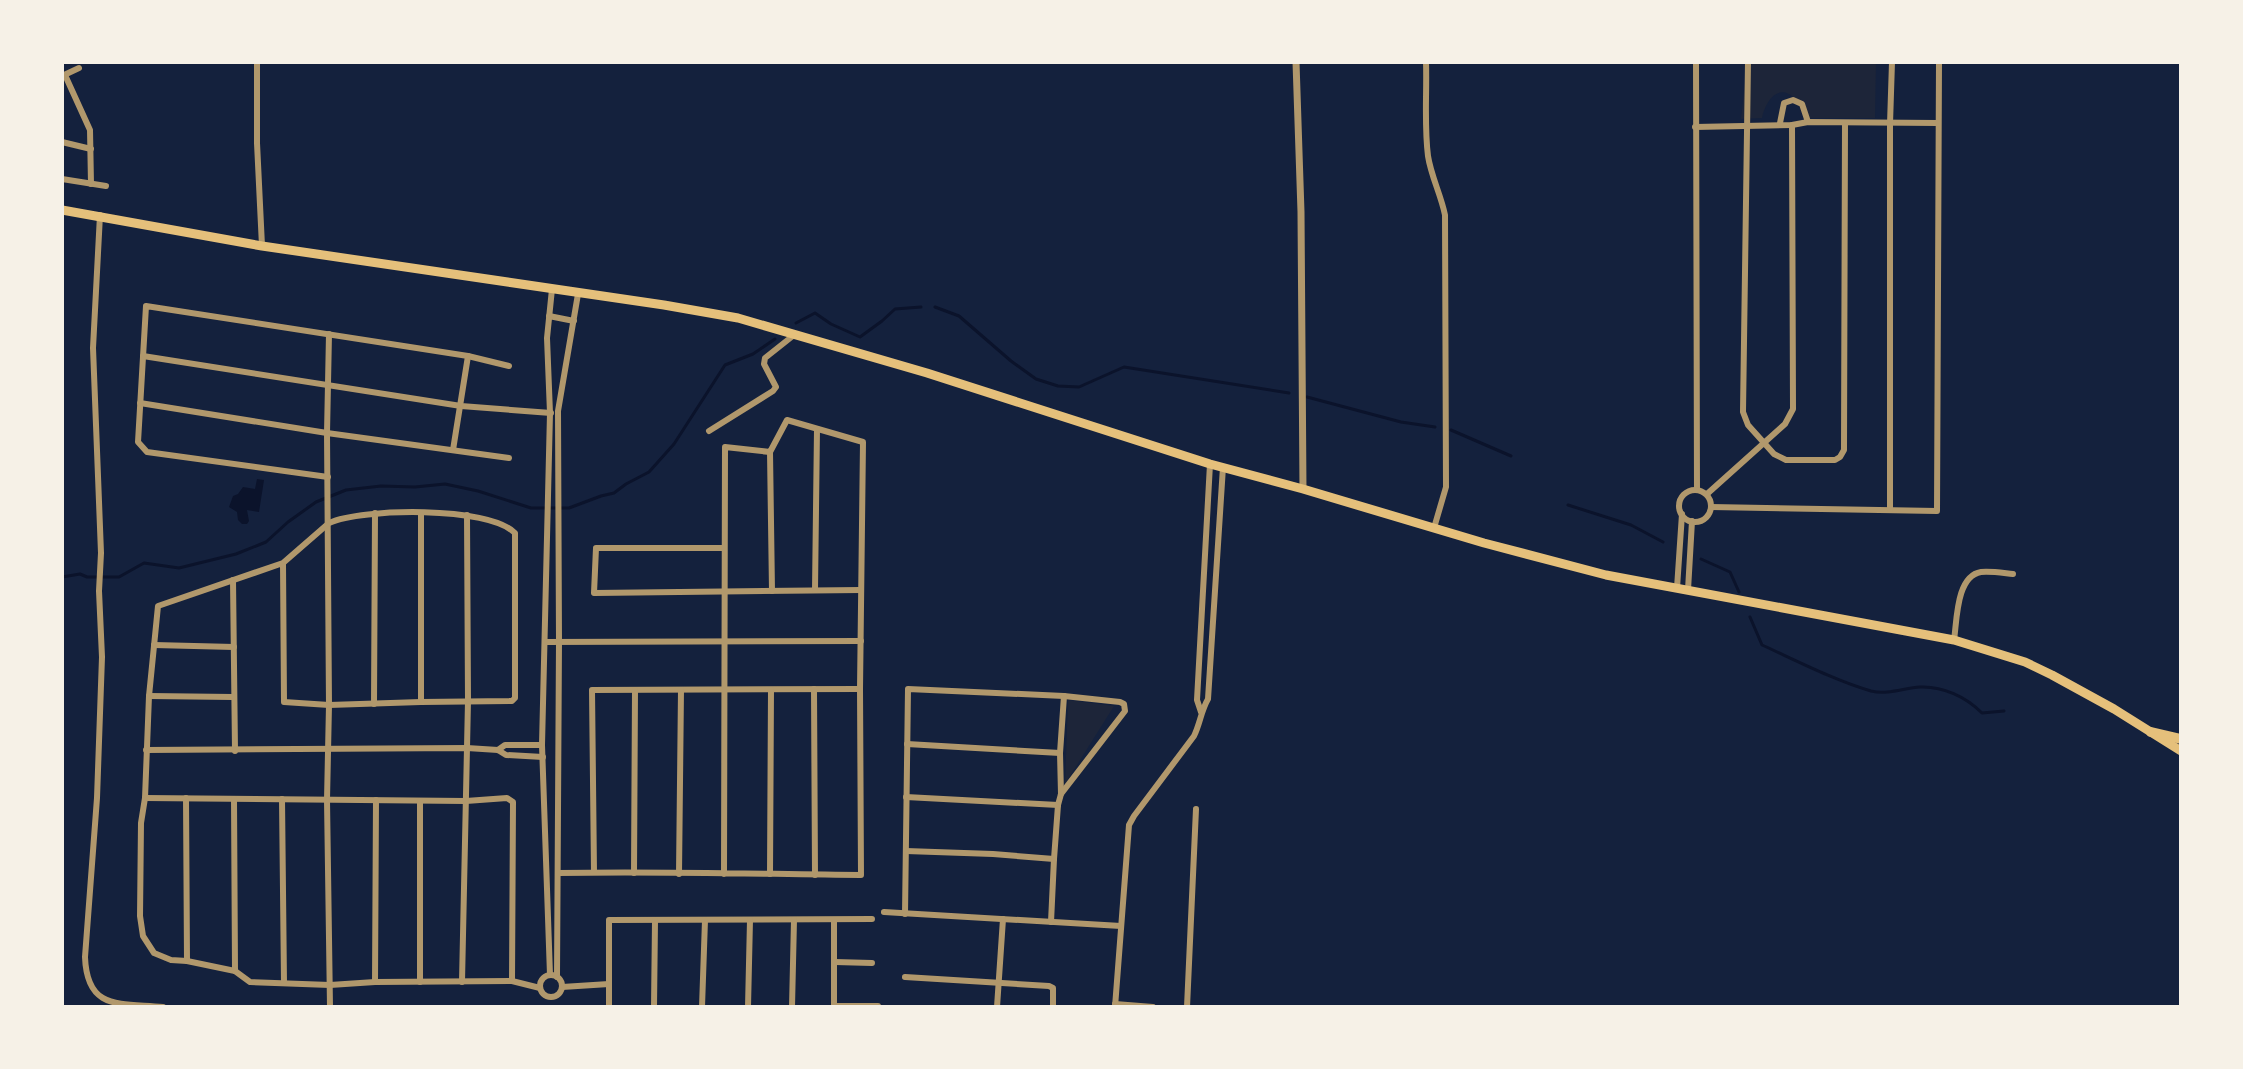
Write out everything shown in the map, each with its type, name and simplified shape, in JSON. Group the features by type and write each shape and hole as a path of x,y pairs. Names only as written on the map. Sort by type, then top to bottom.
{"highway":[{"path":"2151,732 2181,739"}],"main road":[{"path":"62,210 262,246 738,318 927,373 1210,464 1606,575 1677,582 1688,590 1954,640 2025,662 2114,709 2181,751"}],"street":[{"path":"257,62 262,246"},
{"path":"1296,62 1301,212 1303,489"},
{"path":"1426,62 1428,153 1445,215 1446,487 1434,528"},
{"path":"1696,62 1697,490"},
{"path":"1748,62 1743,412 1748,425 1774,454 1786,460 1835,460 1844,450 1845,123"},
{"path":"1890,510 1892,62"},
{"path":"1711,507 1937,511 1939,62"},
{"path":"79,68 64,76 90,130 91,184"},
{"path":"1780,123 1784,103 1793,100 1802,104 1808,122"},
{"path":"1695,127 1808,122 1938,123"},
{"path":"1707,494 1785,424 1793,409 1792,125"},
{"path":"62,142 91,149"},
{"path":"62,179 106,186"},
{"path":"100,215 93,348 102,657 86,975 99,997 112,1003 163,1007"},
{"path":"552,289 547,338 550,413 542,745 553,976 562,987"},
{"path":"553,976 558,873 558,411 578,294"},
{"path":"328,477 147,452 138,442 146,306 468,356 509,366"},
{"path":"549,316 574,321"},
{"path":"329,334 327,800 330,1007"},
{"path":"709,431 773,391 776,387 764,364 765,358 794,335"},
{"path":"143,356 461,406 550,413 558,411"},
{"path":"453,450 468,356"},
{"path":"140,403 509,458"},
{"path":"558,873 861,875 863,442 787,420 770,452 772,591"},
{"path":"815,590 817,429"},
{"path":"724,874 725,447 770,452"},
{"path":"1153,1007 1115,1006 1129,825 1200,725 1201,712 1197,700 1210,464"},
{"path":"1201,712 1208,699 1223,467"},
{"path":"1209,485 1221,486"},
{"path":"1689,579 1677,582 1680,504 1683,495 1692,490 1707,494"},
{"path":"1682,514 1692,521 1703,520 1711,507 1707,494"},
{"path":"374,704 375,513"},
{"path":"283,563 284,702 329,705 512,701 515,698 515,533 507,526 467,515 375,513 338,519 329,523 283,563 158,606 141,823 140,916 143,936 154,953 171,960 235,971 250,982 330,985 512,981 540,988 544,995 550,997 557,996 562,987"},
{"path":"421,513 421,702"},
{"path":"462,982 468,701 467,515"},
{"path":"1688,590 1692,521"},
{"path":"546,545 559,546"},
{"path":"724,548 596,548 594,593 861,590"},
{"path":"1954,640 1959,602 1966,580 1978,572 2013,574"},
{"path":"233,580 235,751"},
{"path":"545,642 861,641"},
{"path":"154,645 234,647"},
{"path":"814,689 815,875"},
{"path":"594,872 592,690 860,689"},
{"path":"905,914 908,689 1064,696 1120,702 1126,708 1061,794"},
{"path":"634,873 635,690"},
{"path":"679,874 681,690"},
{"path":"770,874 771,690"},
{"path":"149,696 233,697"},
{"path":"1051,922 1061,794 1064,696"},
{"path":"907,744 1060,753"},
{"path":"498,750 505,745 542,745"},
{"path":"146,750 467,748 543,757"},
{"path":"906,797 1058,805"},
{"path":"145,798 420,801 507,798 513,802 512,981"},
{"path":"186,798 187,961"},
{"path":"234,799 235,971"},
{"path":"282,799 284,983"},
{"path":"375,982 376,800"},
{"path":"420,801 420,982"},
{"path":"1187,1007 1196,809"},
{"path":"906,851 1054,859"},
{"path":"884,912 1121,926"},
{"path":"609,1007 609,920 872,919"},
{"path":"997,1007 1003,919"},
{"path":"702,1007 705,920"},
{"path":"748,1007 750,920"},
{"path":"792,1007 794,920"},
{"path":"654,1007 655,921"},
{"path":"834,921 834,1006 878,1006"},
{"path":"835,962 872,963"},
{"path":"540,988 543,978 553,976"},
{"path":"905,977 1049,986 1054,993 1053,1007"},
{"path":"562,987 609,984"},
{"path":"550,997 550,1007"}],"shaded area":[{"path":"1747,62 1876,62 1875,118 1807,118 1797,101 1785,92 1774,95 1766,105 1762,118 1741,119"},
{"path":"257,479 264,480 259,512 247,510 249,521 242,524 237,512 229,507 233,496 243,487 255,489"},
{"path":"1068,700 1114,706 1065,784"}],"waterway":[{"path":"796,323 815,313 860,337 895,309 921,307"},
{"path":"935,307 959,316 1036,379 1058,386 1079,387 1124,367 1289,393"},
{"path":"62,577 80,574 87,577 119,577 144,563 179,568 236,554 266,542 316,502 346,490 445,484 531,508 569,508 614,493 649,472 674,444 725,365 753,354 775,339"},
{"path":"1307,397 1401,422 1435,427"},
{"path":"1451,430 1511,456"},
{"path":"1568,505 1631,525 1663,542"},
{"path":"1701,559 1730,572 1739,592"},
{"path":"1750,617 1762,645 1844,682 1877,692 1937,688 1961,697 1982,713 2004,711"}]}
